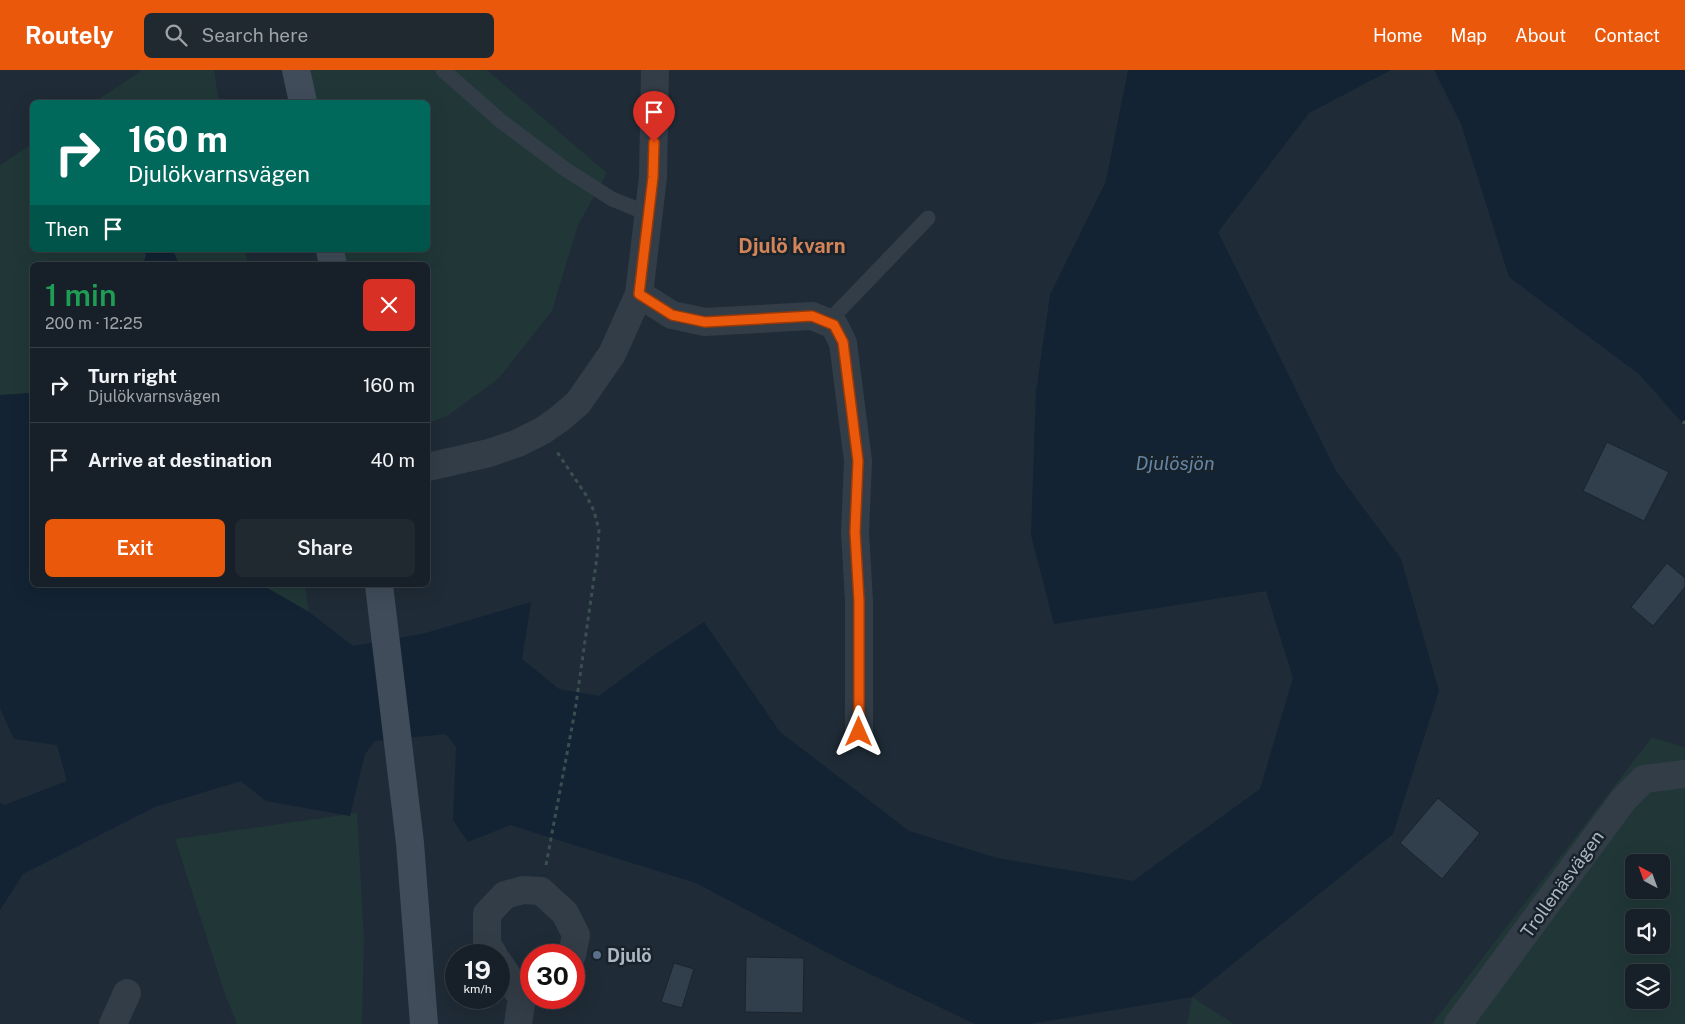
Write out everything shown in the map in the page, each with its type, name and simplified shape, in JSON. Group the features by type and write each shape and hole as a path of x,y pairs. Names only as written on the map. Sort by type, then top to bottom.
{"main road":[{"path":"296,70 303,100"},
{"path":"379,587 410,844 424,1024"}],"street":[{"path":"430,467 489,453 518,443 542,431 578,403 612,354 639,294 653,177 655,70"},
{"path":"639,294 672,315 705,322 812,316 834,325 843,342 858,461 855,532 859,601 859,732"},
{"name":"Trollenäsvägen","path":"1458,1024 1624,799 1644,779 1685,774"},
{"path":"487,944 486,914 505,895 524,890 541,891 564,913 576,935 574,944"},
{"path":"510,981 520,998"},
{"path":"113,1024 127,993"}],"lane":[{"path":"443,70 502,122 565,169 612,198 649,214"},
{"path":"828,322 928,218"}],"path":[{"path":"541,891 575,711 597,557 599,530 594,511 586,495 542,431"}],"green space":[{"path":"140,70 214,70 219,100 97,100 140,72"},
{"path":"305,70 487,70 607,173 578,225 552,311 499,378 449,415 430,422 430,262 346,262 344,252 430,252 430,100 312,100"},
{"path":"30,145 30,252 145,252 146,255 144,262 30,262 30,393 0,395 0,165"},
{"path":"174,252 245,252 247,262 178,262"},
{"path":"265,587 305,587 309,612"},
{"path":"1652,737 1685,748 1685,1024 1432,1024"},
{"path":"357,813 364,939 362,1024 237,1024 225,994 175,839"},
{"path":"1192,997 1234,1024 1187,1024"}],"water":[{"name":"Djulösjön","path":"1128,70 1391,70 1309,113 1218,232 1336,471 1401,559 1439,691 1393,834 1192,997 1029,1024 975,1024 845,962 696,883 510,825 468,842 453,820 456,747 446,734 375,741 365,754 350,816 266,801 241,781 155,807 23,874 0,910 0,802 4,805 67,781 57,745 14,739 0,708 0,395 30,393 30,587 265,587 309,612 353,646 422,634 531,602 522,659 559,689 599,696 657,653 704,622 780,732 909,831 997,858 1133,881 1260,789 1293,678 1266,591 1054,624 1031,535 1036,392 1050,295 1106,181"},
{"path":"1434,70 1685,70 1685,426 1640,375 1509,277 1461,124"},
{"path":"145,252 174,252 178,262 144,262"}],"building":[{"path":"1607,442 1669,472 1644,521 1583,491"},
{"path":"1667,563 1685,578 1685,587 1653,626 1631,607"},
{"path":"1438,798 1480,833 1442,879 1400,843"},
{"path":"746,957 804,958 803,1013 745,1012"},
{"path":"674,963 694,969 682,1008 661,1002"}],"place":[{"name":"Djulö","path":"597,955"}],"district":[{"name":"Djulö kvarn","path":"792,246"}],"route":[{"path":"654,142 653,177 639,294 672,315 705,322 812,316 834,325 843,342 858,461 855,532 859,601 859,732"}]}
